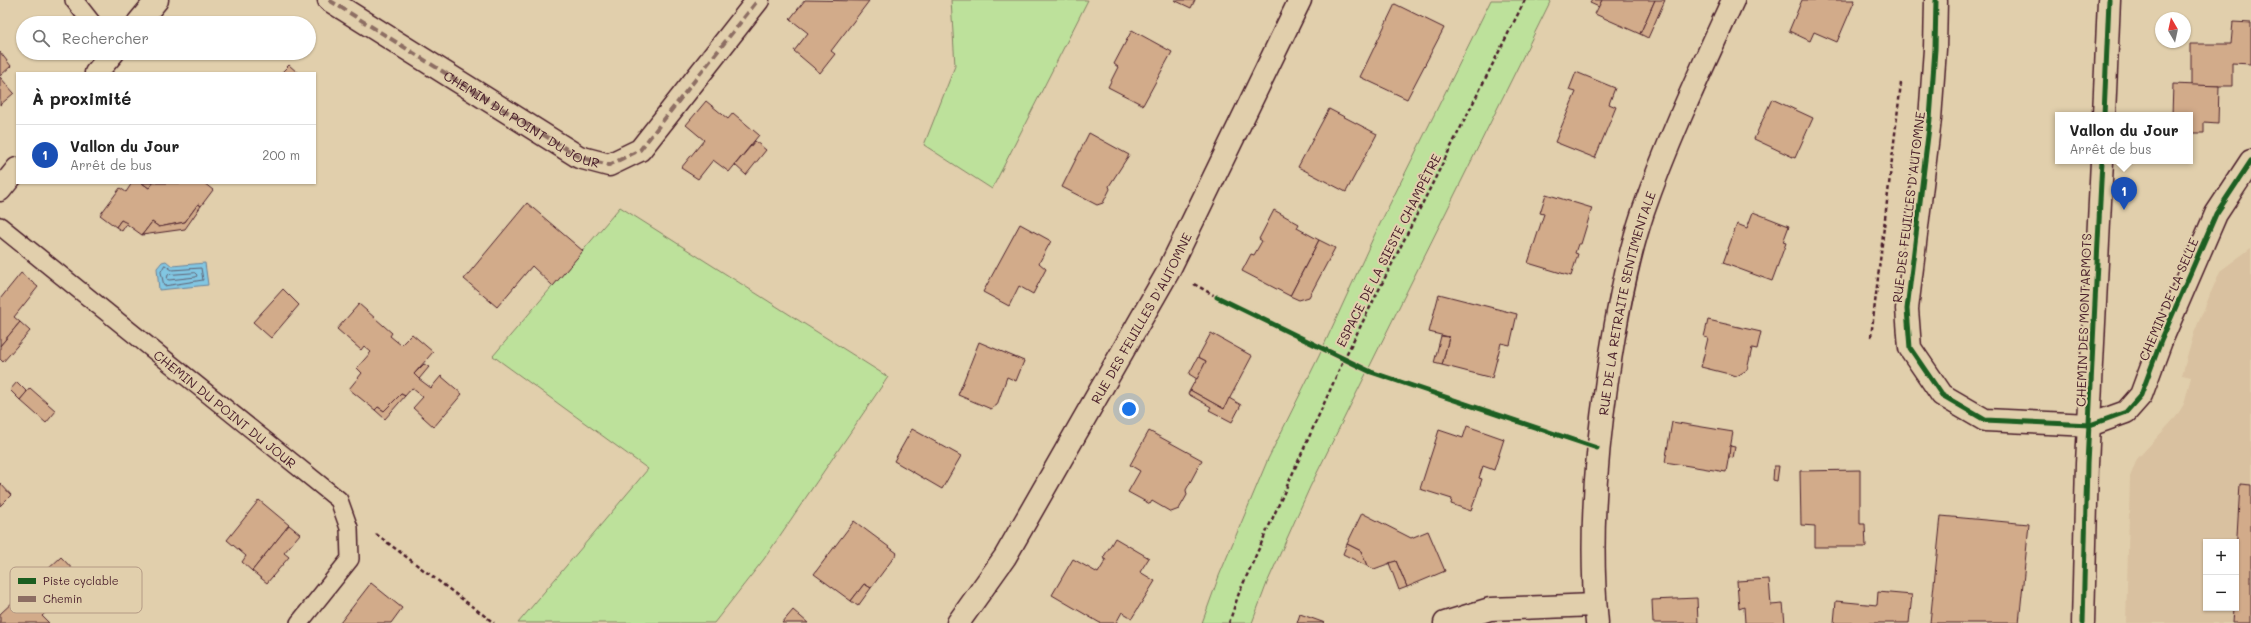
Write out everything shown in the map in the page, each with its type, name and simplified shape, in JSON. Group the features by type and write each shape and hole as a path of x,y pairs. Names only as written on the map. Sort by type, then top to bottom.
{"street":[{"path":"144,16 157,0"},
{"name":"CHEMIN DU POINT DU JOUR","path":"328,0 579,157 609,164 640,150 758,0"},
{"name":"RUE DES FEUILLES D'AUTOMNE","path":"958,623 1005,557 1168,272 1300,0"},
{"name":"RUE DE LA RETRAITE SENTIMENTALE","path":"1596,614 1592,526 1597,448 1615,320 1643,214 1674,130 1733,0"},
{"name":"RUE DES FEUILLES D'AUTOMNE","path":"1936,0 1935,49 1930,119 1907,309 1910,348 1942,395 1985,420 2090,425"},
{"path":"2104,112 2109,0"},
{"path":"97,72 107,60"},
{"name":"CHEMIN DE LA SELLE","path":"2090,425 2126,412 2141,395 2161,341 2216,214 2251,161"},
{"name":"CHEMIN DES MONTARMOTS","path":"2083,623 2087,464 2102,164"},
{"path":"0,190 16,170"},
{"path":"1445,623 1490,609 1596,614"}],"lane":[{"path":"74,0 87,16"},
{"name":"CHEMIN DU POINT DU JOUR","path":"0,226 340,500 349,528 350,559 299,623"}],"path":[{"path":"1871,337 1902,77"},
{"path":"1198,286 1217,297"},
{"path":"349,528 376,534 494,623"}],"shaded area":[{"path":"2251,248 2251,623 2126,623 2130,477 2137,459 2176,417 2184,404 2191,377 2182,375 2194,333 2220,271"}],"green space":[{"path":"951,0 1088,0 992,189 924,145 955,66"},
{"path":"1491,0 1551,0 1310,487 1267,583 1252,623 1202,623 1219,576 1268,459 1319,356 1374,236"},
{"path":"620,207 888,377 764,559 714,623 518,623 648,469 493,356"}],"water":[{"path":"166,261 172,266 205,263 208,285 159,290 157,268 162,262"}],"building":[{"path":"805,0 869,1 831,51 835,54 820,73 794,51 808,33 790,19"},
{"path":"1174,0 1195,0 1191,8"},
{"path":"1592,0 1602,0 1599,7 1590,3"},
{"path":"1602,0 1655,0 1640,34 1595,14"},
{"path":"1655,0 1665,0 1648,38 1640,34"},
{"path":"1802,0 1855,0 1837,42 1814,32 1810,41 1789,31"},
{"path":"1395,4 1444,28 1407,99 1360,77"},
{"path":"2233,22 2251,23 2251,64 2232,63 2232,86 2191,86 2191,44 2231,44"},
{"path":"1132,30 1172,52 1143,105 1108,87 1118,67 1114,64"},
{"path":"0,52 11,66 0,76"},
{"path":"289,65 297,72 282,72"},
{"path":"1576,72 1615,88 1609,104 1616,107 1595,158 1555,142 1576,92 1569,90"},
{"path":"0,77 14,93 0,105"},
{"path":"2173,84 2219,86 2218,123 2204,122 2204,133 2193,133 2193,112 2172,112"},
{"path":"1772,99 1813,118 1795,158 1754,139"},
{"path":"706,101 728,119 733,113 759,135 729,172 713,160 698,179 681,168 704,140 686,125"},
{"path":"1329,109 1377,134 1346,192 1298,167"},
{"path":"1089,133 1129,155 1109,186 1110,189 1103,203 1097,205 1062,187"},
{"path":"755,141 766,150 746,175 735,165"},
{"path":"131,184 143,184 149,188 152,184 205,184 213,190 201,206 198,204 185,222 159,227 152,222 142,235 121,220 116,227 100,215 120,188 126,192"},
{"path":"143,184 152,184 149,188"},
{"path":"1546,194 1592,208 1581,244 1578,244 1575,253 1578,254 1571,276 1528,263 1544,214 1540,213"},
{"path":"527,203 583,251 553,286 532,266 497,307 464,279"},
{"path":"198,204 201,206 185,229 142,235 152,222 159,227 185,222"},
{"path":"1274,210 1299,224 1297,228 1319,240 1290,296 1242,271 1251,254 1254,255 1262,241 1259,239"},
{"path":"1753,212 1789,226 1783,242 1786,243 1772,281 1723,263 1737,224 1747,228"},
{"path":"121,220 127,223 122,231 116,227"},
{"path":"1020,224 1051,241 1039,263 1046,269 1033,294 1019,286 1009,306 983,292"},
{"path":"1319,240 1335,248 1309,297 1299,300 1290,296"},
{"path":"21,273 38,287 14,317 20,322 0,346 0,299"},
{"path":"283,289 299,305 271,338 253,322"},
{"path":"1439,294 1517,314 1510,345 1501,343 1492,378 1442,365 1449,337 1429,332"},
{"path":"359,304 392,333 390,336 401,345 412,334 433,352 414,374 419,379 431,388 441,376 462,394 434,427 413,408 423,397 412,388 405,396 401,394 384,411 378,407 375,410 349,389 362,373 357,368 371,352 364,346 361,350 337,329"},
{"path":"1708,320 1761,332 1757,349 1752,348 1747,370 1737,376 1701,367 1708,338 1704,337"},
{"path":"20,322 30,331 3,362 0,359 0,346"},
{"path":"1211,333 1252,356 1224,409 1190,390 1206,361 1198,357"},
{"path":"1441,336 1449,337 1442,365 1434,363"},
{"path":"979,342 1024,361 1016,381 1007,377 997,405 991,409 958,395"},
{"path":"1198,357 1206,361 1197,379 1189,374"},
{"path":"424,364 429,367 419,379 414,374"},
{"path":"17,382 27,392 20,400 10,390"},
{"path":"30,388 56,411 46,423 20,400"},
{"path":"1190,390 1224,409 1229,398 1241,405 1232,422 1209,410 1211,407 1188,394"},
{"path":"401,394 405,396 385,419 375,410 378,407 384,411"},
{"path":"1672,422 1733,432 1726,472 1665,462"},
{"path":"1467,426 1504,439 1494,470 1483,466 1479,478 1482,479 1471,511 1451,504 1452,499 1420,489 1439,430 1463,438"},
{"path":"912,429 961,456 942,489 894,461"},
{"path":"1149,431 1202,460 1186,490 1187,495 1179,509 1171,512 1152,501 1150,504 1128,492 1140,471 1130,465"},
{"path":"1730,446 1735,447 1733,458 1729,457"},
{"path":"1774,466 1779,466 1777,481 1773,480"},
{"path":"1860,470 1860,524 1865,524 1866,547 1815,547 1815,526 1801,525 1800,471"},
{"path":"0,483 11,495 0,506"},
{"path":"2240,484 2251,485 2251,623 2232,623 2233,611 2239,611 2239,539 2237,539"},
{"path":"259,500 289,525 252,571 242,562 246,556 227,540"},
{"path":"1362,513 1411,538 1428,531 1445,571 1407,587 1396,561 1374,569 1367,566 1361,551 1347,544"},
{"path":"1941,516 2029,524 2019,623 1930,623"},
{"path":"854,521 897,553 871,588 864,584 851,601 814,574"},
{"path":"289,525 300,534 284,553 289,557 267,583 252,571"},
{"path":"1115,538 1149,558 1140,572 1155,581 1132,618 1122,612 1116,623 1100,623 1052,595 1073,559 1098,573 1106,560 1103,558"},
{"path":"1347,544 1361,551 1367,566 1343,554"},
{"path":"61,557 71,567 50,567"},
{"path":"1396,561 1407,587 1399,590 1389,563"},
{"path":"1769,579 1771,605 1783,604 1785,623 1745,623 1744,607 1739,609 1737,581"},
{"path":"371,583 402,608 391,623 340,623"},
{"path":"864,584 871,588 858,606 851,601"},
{"path":"1878,592 1912,595 1909,623 1834,623 1836,601 1877,605"},
{"path":"1697,598 1698,623 1653,623 1652,600"},
{"path":"10,605 10,613 45,613 42,616 49,623 0,623 0,614"},
{"path":"793,610 808,623 782,623"},
{"path":"1300,614 1325,623 1297,623"}],"marked path":[{"path":"329,0 579,157 609,165 640,150 758,0"}],"cycle path":[{"path":"1936,0 1935,49 1930,119 1907,309 1910,348 1942,395 1985,420 2090,425 2126,412 2141,395 2161,341 2216,214 2251,161"},
{"path":"2104,112 2109,0"},
{"path":"2083,623 2087,464 2102,164"},
{"path":"1217,297 1371,372 1597,448"}],"place":[{"name":"Vallon du Jour","path":"2124,210"}]}
